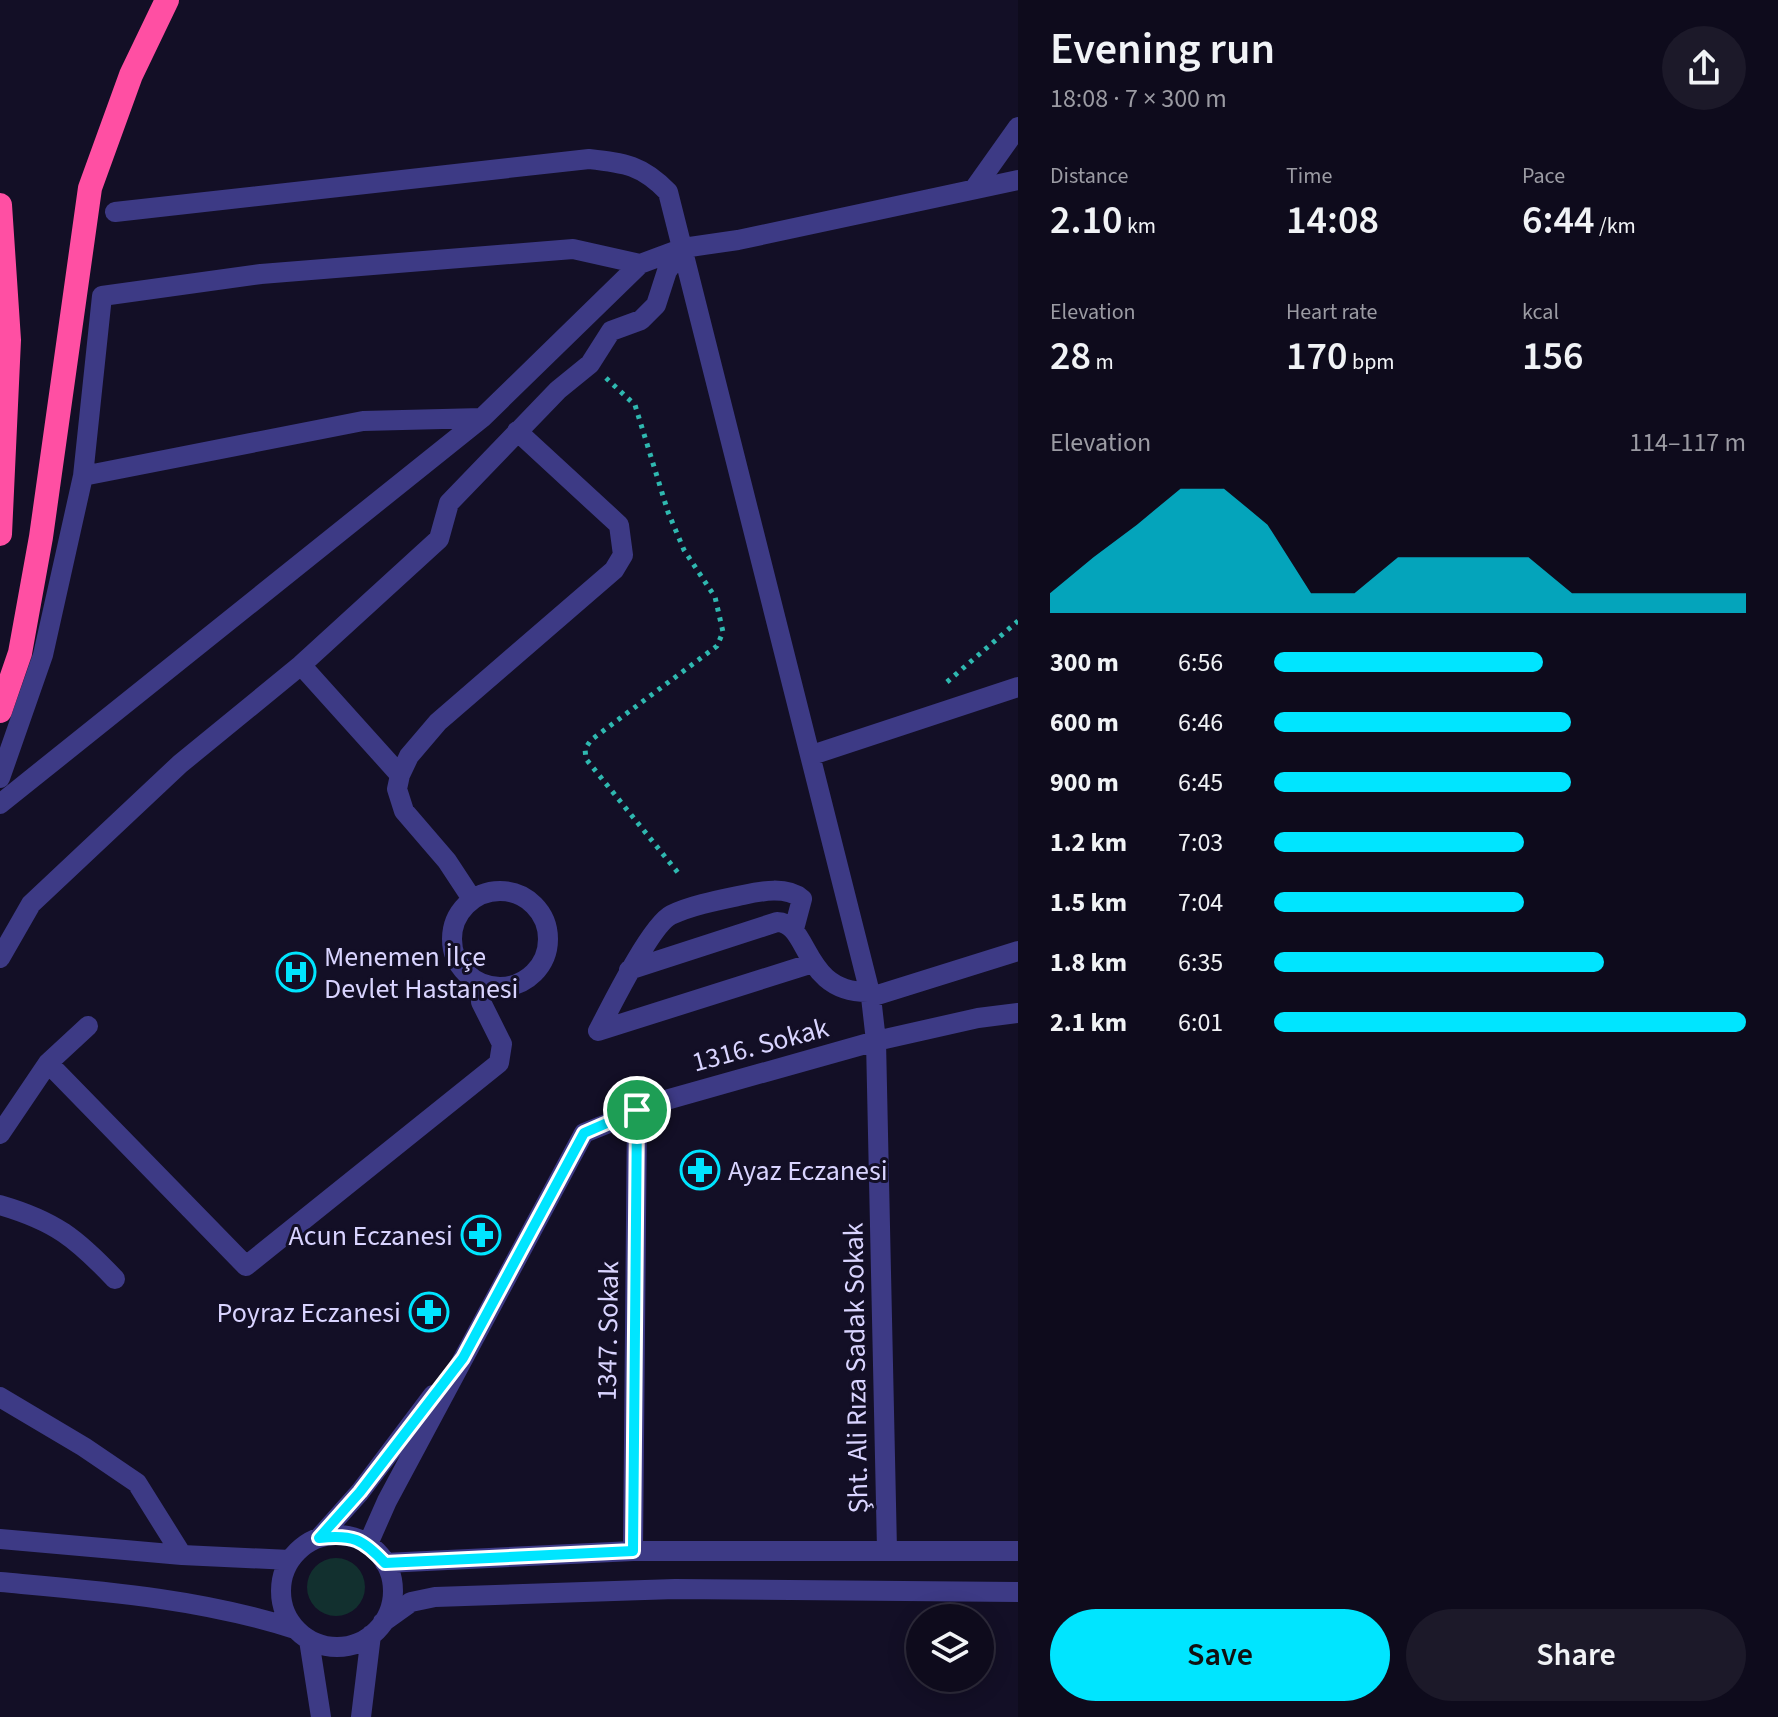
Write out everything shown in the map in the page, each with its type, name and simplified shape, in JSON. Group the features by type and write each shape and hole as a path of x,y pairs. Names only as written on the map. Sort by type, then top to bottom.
{"highway":[{"path":"0,711 20,653 41,537 90,188 131,75 167,0"},
{"path":"0,205 9,340 0,534"}],"street":[{"path":"974,189 1018,127"},
{"name":"Şht. Ali Rıza Sadak Sokak","path":"115,212 589,159 626,163 651,174 668,192 870,995 876,1041 887,1550"},
{"path":"0,804 482,418 640,264 683,248 738,240 1018,180"},
{"path":"0,958 31,904 180,764 301,665 439,539 449,503 558,390 590,364 611,331 641,320 656,305 667,271 683,248"},
{"path":"0,778 43,655 83,476 102,296 261,274 573,249 640,264"},
{"path":"83,476 363,421 482,418"},
{"path":"472,899 447,861 404,811 397,789 400,775 409,756 438,722 614,570 623,555 619,525 517,431"},
{"path":"301,665 400,775"},
{"path":"812,755 1018,687"},
{"path":"504,891 520,895 539,911 549,935 547,951 529,979 514,986 497,988 481,984 459,966 451,937 454,922 472,899 487,892 504,891"},
{"path":"794,929 802,899 796,893 761,891 720,899 667,916 629,970 598,1031 813,963"},
{"path":"629,970 777,922 786,922 794,929 821,975 845,991 870,995 1018,951"},
{"path":"48,1063 246,1266 499,1063 502,1044 481,1002 481,984"},
{"name":"1316. Sokak","path":"463,1358 584,1133 637,1110 876,1041 978,1018 1018,1013"},
{"path":"0,1134 48,1063 88,1026"},
{"name":"1347. Sokak","path":"633,1551 637,1110"},
{"path":"0,1205 54,1224 75,1239 115,1279"},
{"path":"319,1538 360,1492 463,1358"},
{"path":"368,1544 387,1501 463,1358"},
{"path":"0,1397 137,1483 182,1555"},
{"path":"321,1717 302,1634 285,1613 281,1595 283,1577 290,1560 302,1546 319,1538 344,1535 368,1544 385,1563 393,1593 377,1629 361,1717"},
{"path":"0,1539 182,1555 290,1560"},
{"path":"385,1563 633,1551 1018,1551"},
{"path":"0,1582 157,1596 252,1615 341,1647 377,1629 411,1602 435,1597 675,1589 1018,1592"}],"path":[{"path":"590,364 635,405 668,512 684,550 715,597 723,632 717,646 591,740 585,749 586,759 679,874"},
{"path":"917,720 947,683 1018,621"}],"green space":[{"path":"336,1558 357,1566 365,1587 357,1608 336,1616 315,1608 307,1587 315,1566"}],"place":[{"name":"Menemen İlçe Devlet Hastanesi","path":"296,972"},
{"name":"Ayaz Eczanesi","path":"700,1170"},
{"name":"Acun Eczanesi","path":"481,1235"},
{"name":"Poyraz Eczanesi","path":"429,1312"}],"route":[{"path":"637,1110 633,1551 385,1563 368,1544 344,1535 319,1538 360,1492 463,1358 584,1133 637,1110"}]}
